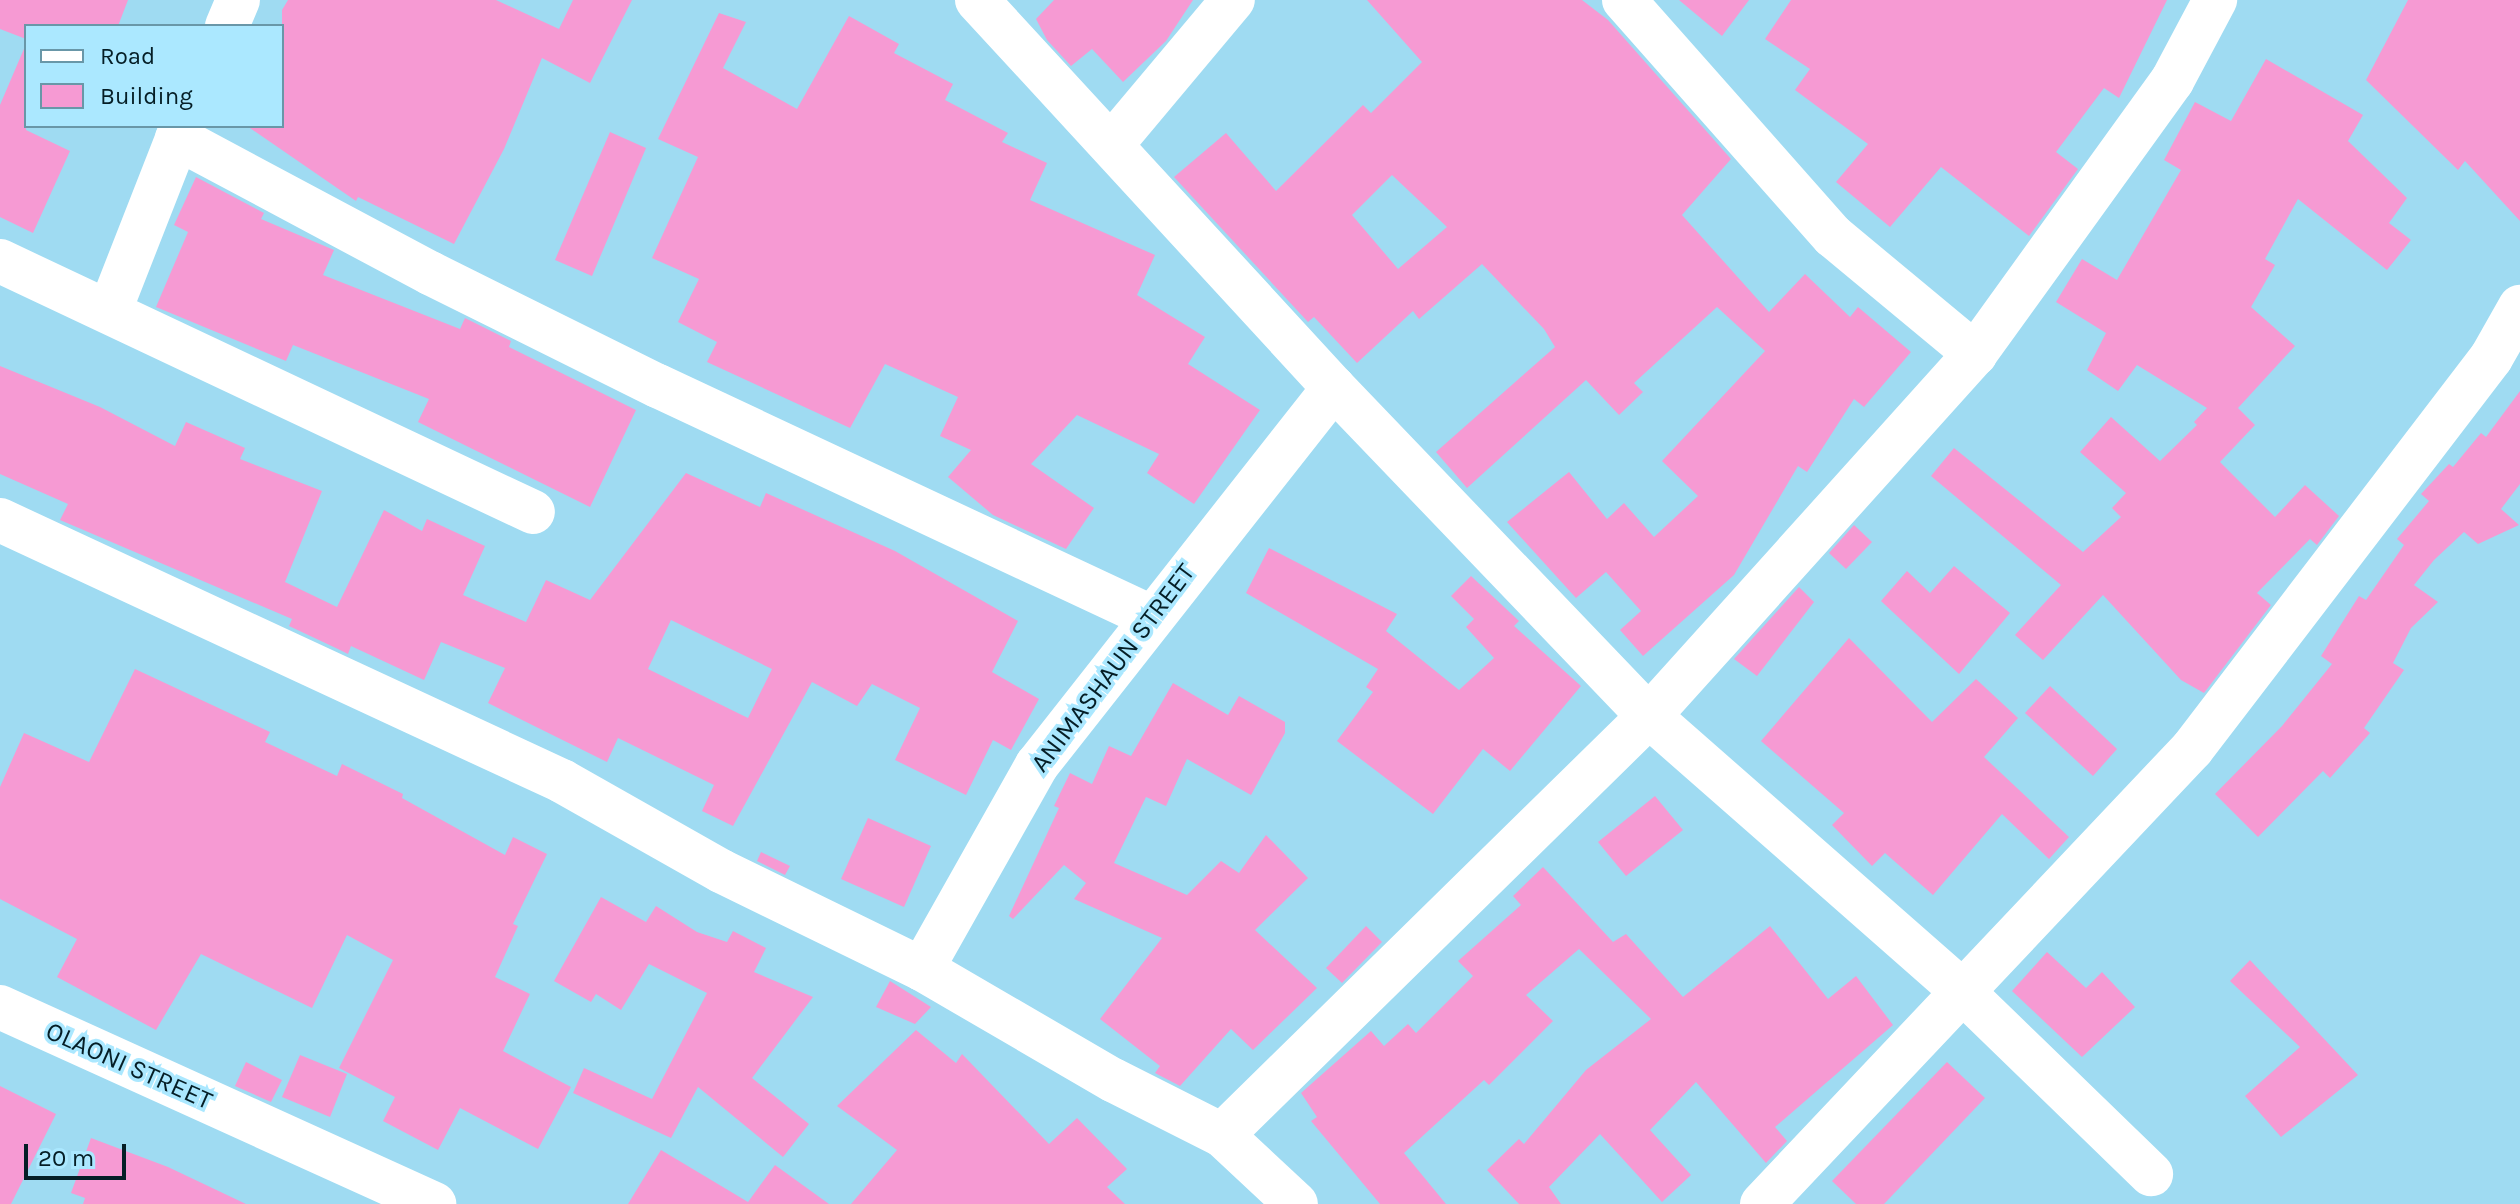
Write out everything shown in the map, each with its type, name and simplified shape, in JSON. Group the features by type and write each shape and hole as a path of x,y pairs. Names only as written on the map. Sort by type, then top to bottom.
{"street":[{"path":"228,24 238,0"},
{"path":"977,0 1334,388 1649,716 1963,992 2151,1174"},
{"path":"1112,144 1233,0"},
{"path":"1624,0 1833,236 1975,354"},
{"path":"1222,1135 1649,716 1975,354 2172,81 2215,0"},
{"path":"110,310 179,132 430,273 658,386 1149,616"},
{"path":"0,261 110,310 533,512"},
{"path":"1762,1204 2192,749 2491,358 2520,307"},
{"name":"ANIMASHAUN STREET","path":"922,969 1037,765 1149,616 1334,388"},
{"path":"0,520 562,781 721,871 922,969 1113,1080 1222,1135 1296,1204"},
{"name":"OLAONI STREET","path":"0,1007 434,1204"}],"building":[{"path":"0,0 128,0 119,24 24,24 24,38 0,29"},
{"path":"288,0 496,0 559,29 573,0 632,0 590,83 542,58 504,149 454,244 358,197 356,201 250,128 284,128 282,10"},
{"path":"1054,0 1193,0 1166,41 1123,82 1092,49 1071,66 1047,40 1036,19"},
{"path":"1367,0 1582,0 1608,20 1731,159 1682,215 1769,312 1805,274 1850,317 1858,307 1911,352 1864,407 1854,399 1807,472 1798,466 1734,575 1643,656 1620,630 1641,611 1606,572 1576,598 1507,522 1569,472 1607,519 1624,503 1654,537 1698,496 1662,461 1765,351 1717,307 1634,383 1643,392 1619,415 1586,380 1467,488 1436,452 1555,347 1544,329 1482,264 1419,319 1413,311 1357,363 1314,317 1308,322 1174,177 1226,133 1276,191 1363,105 1371,113 1422,62","holes":["1392,175 1447,227 1398,269 1352,215"]},
{"path":"1679,0 1749,0 1722,36"},
{"path":"1791,0 2167,0 2119,98 2104,88 2056,152 2078,169 2029,236 1941,167 1890,227 1836,182 1868,144 1795,90 1810,69 1765,39"},
{"path":"2408,0 2520,0 2520,221 2465,161 2458,170 2366,80"},
{"path":"719,13 746,22 723,68 797,109 849,16 899,44 894,53 953,84 945,100 1008,133 1002,142 1047,163 1030,200 1155,255 1137,295 1205,337 1188,364 1260,410 1194,504 1147,473 1159,454 1077,415 1031,464 1094,508 1066,549 993,515 948,477 971,450 940,436 958,397 885,364 850,428 707,362 717,342 678,322 699,279 652,258 698,157 658,139"},
{"path":"24,49 24,128 70,151 33,233 0,217 0,105"},
{"path":"2266,59 2363,115 2348,141 2407,198 2389,223 2411,240 2387,270 2298,199 2265,259 2275,265 2251,307 2295,346 2238,408 2255,425 2220,462 2275,517 2305,485 2339,516 2317,545 2310,539 2257,593 2271,605 2204,693 2181,680 2103,595 2043,660 2015,635 2061,585 1931,476 1954,448 2083,552 2121,517 2112,508 2126,493 2080,452 2111,417 2160,461 2197,425 2194,422 2207,408 2137,365 2118,391 2087,370 2106,333 2056,302 2082,259 2117,280 2181,170 2164,160 2195,102 2231,121"},
{"path":"610,132 646,148 592,276 555,260"},
{"path":"196,177 264,213 261,219 334,250 323,275 460,329 465,318 511,341 509,347 636,410 590,507 418,422 429,399 293,345 286,361 156,307 188,232 174,225"},
{"path":"0,366 100,407 175,446 186,422 245,448 240,459 322,491 285,582 337,607 384,510 422,531 427,519 485,546 463,595 526,622 546,580 590,600 686,473 760,507 766,493 895,551 1018,621 992,672 1039,699 1011,750 993,740 966,795 895,760 920,708 872,684 857,706 812,682 733,826 702,811 714,785 618,738 607,762 488,703 505,668 441,642 424,680 351,646 348,654 289,626 292,619 60,520 68,504 0,474","holes":["671,620 772,669 748,718 648,669"]},
{"path":"2520,391 2520,484 2501,509 2519,525 2478,544 2464,532 2434,560 2414,585 2438,602 2411,628 2393,663 2404,670 2364,728 2370,733 2330,778 2323,771 2258,837 2215,794 2282,726 2332,664 2321,656 2359,596 2366,600 2404,545 2397,539 2429,501 2421,494 2449,464 2453,467 2481,433 2486,437"},
{"path":"1854,525 1872,542 1846,569 1829,553"},
{"path":"1269,548 1397,614 1386,631 1459,690 1494,658 1466,627 1474,619 1451,596 1471,576 1519,621 1514,626 1581,686 1510,771 1483,749 1433,814 1337,741 1373,692 1366,687 1378,669 1246,593"},
{"path":"1954,566 2010,613 1959,674 1881,601 1907,571 1930,593"},
{"path":"1799,587 1814,602 1757,676 1734,659"},
{"path":"1849,638 1932,722 1976,679 2018,718 1984,757 2069,837 2049,859 2002,814 1933,895 1885,853 1872,866 1832,825 1844,813 1761,741"},
{"path":"135,669 270,732 265,742 337,776 342,764 403,794 402,798 505,855 513,837 547,854 513,924 518,926 495,977 530,994 503,1051 571,1087 538,1149 460,1108 438,1150 383,1121 395,1097 339,1068 393,960 347,935 312,1008 201,954 156,1030 57,977 77,939 0,899 0,787 24,733 89,762"},
{"path":"1173,683 1228,715 1239,696 1285,722 1285,733 1251,795 1187,759 1166,806 1146,797 1114,863 1187,895 1221,861 1239,873 1266,835 1308,878 1255,930 1317,988 1253,1050 1231,1029 1180,1086 1155,1073 1160,1066 1100,1019 1162,938 1074,899 1086,883 1064,865 1013,919 1009,916 1059,808 1054,806 1070,773 1092,784 1109,746 1131,756"},
{"path":"2050,686 2117,749 2093,776 2025,713"},
{"path":"1655,796 1683,830 1626,876 1598,842"},
{"path":"868,818 931,846 904,907 841,879"},
{"path":"761,852 790,866 785,875 757,861"},
{"path":"1543,867 1613,942 1626,934 1683,997 1770,926 1828,999 1856,976 1893,1025 1775,1127 1787,1141 1766,1163 1696,1082 1650,1130 1691,1175 1662,1202 1600,1134 1549,1187 1561,1204 1519,1204 1487,1170 1519,1139 1524,1144 1586,1070 1651,1019 1579,949 1526,995 1553,1021 1489,1085 1484,1080 1404,1153 1446,1204 1380,1204 1311,1121 1317,1117 1301,1093 1371,1031 1384,1046 1408,1024 1416,1033 1473,976 1458,961 1521,905 1513,896"},
{"path":"601,897 646,922 656,906 697,932 727,942 733,931 766,948 754,972 813,997 752,1078 809,1124 783,1157 698,1087 671,1138 573,1093 584,1068 652,1099 707,993 649,964 621,1010 596,994 591,1002 554,981"},
{"path":"1366,926 1382,942 1342,983 1326,968"},
{"path":"2047,952 2086,988 2102,972 2135,1007 2082,1057 2012,991"},
{"path":"2250,960 2358,1075 2281,1137 2245,1096 2300,1047 2230,981"},
{"path":"890,981 931,1007 915,1024 876,1007"},
{"path":"916,1030 956,1063 962,1054 1049,1144 1077,1118 1127,1169 1107,1187 1125,1204 851,1204 897,1150 837,1106"},
{"path":"300,1055 347,1074 330,1117 282,1097"},
{"path":"246,1062 282,1080 271,1102 235,1086"},
{"path":"1947,1062 1985,1098 1884,1204 1856,1204 1832,1181"},
{"path":"0,1086 56,1114 11,1204 0,1204"},
{"path":"91,1138 168,1167 246,1204 83,1204 85,1198 71,1193"},
{"path":"661,1150 748,1202 775,1165 829,1204 628,1204"}]}
